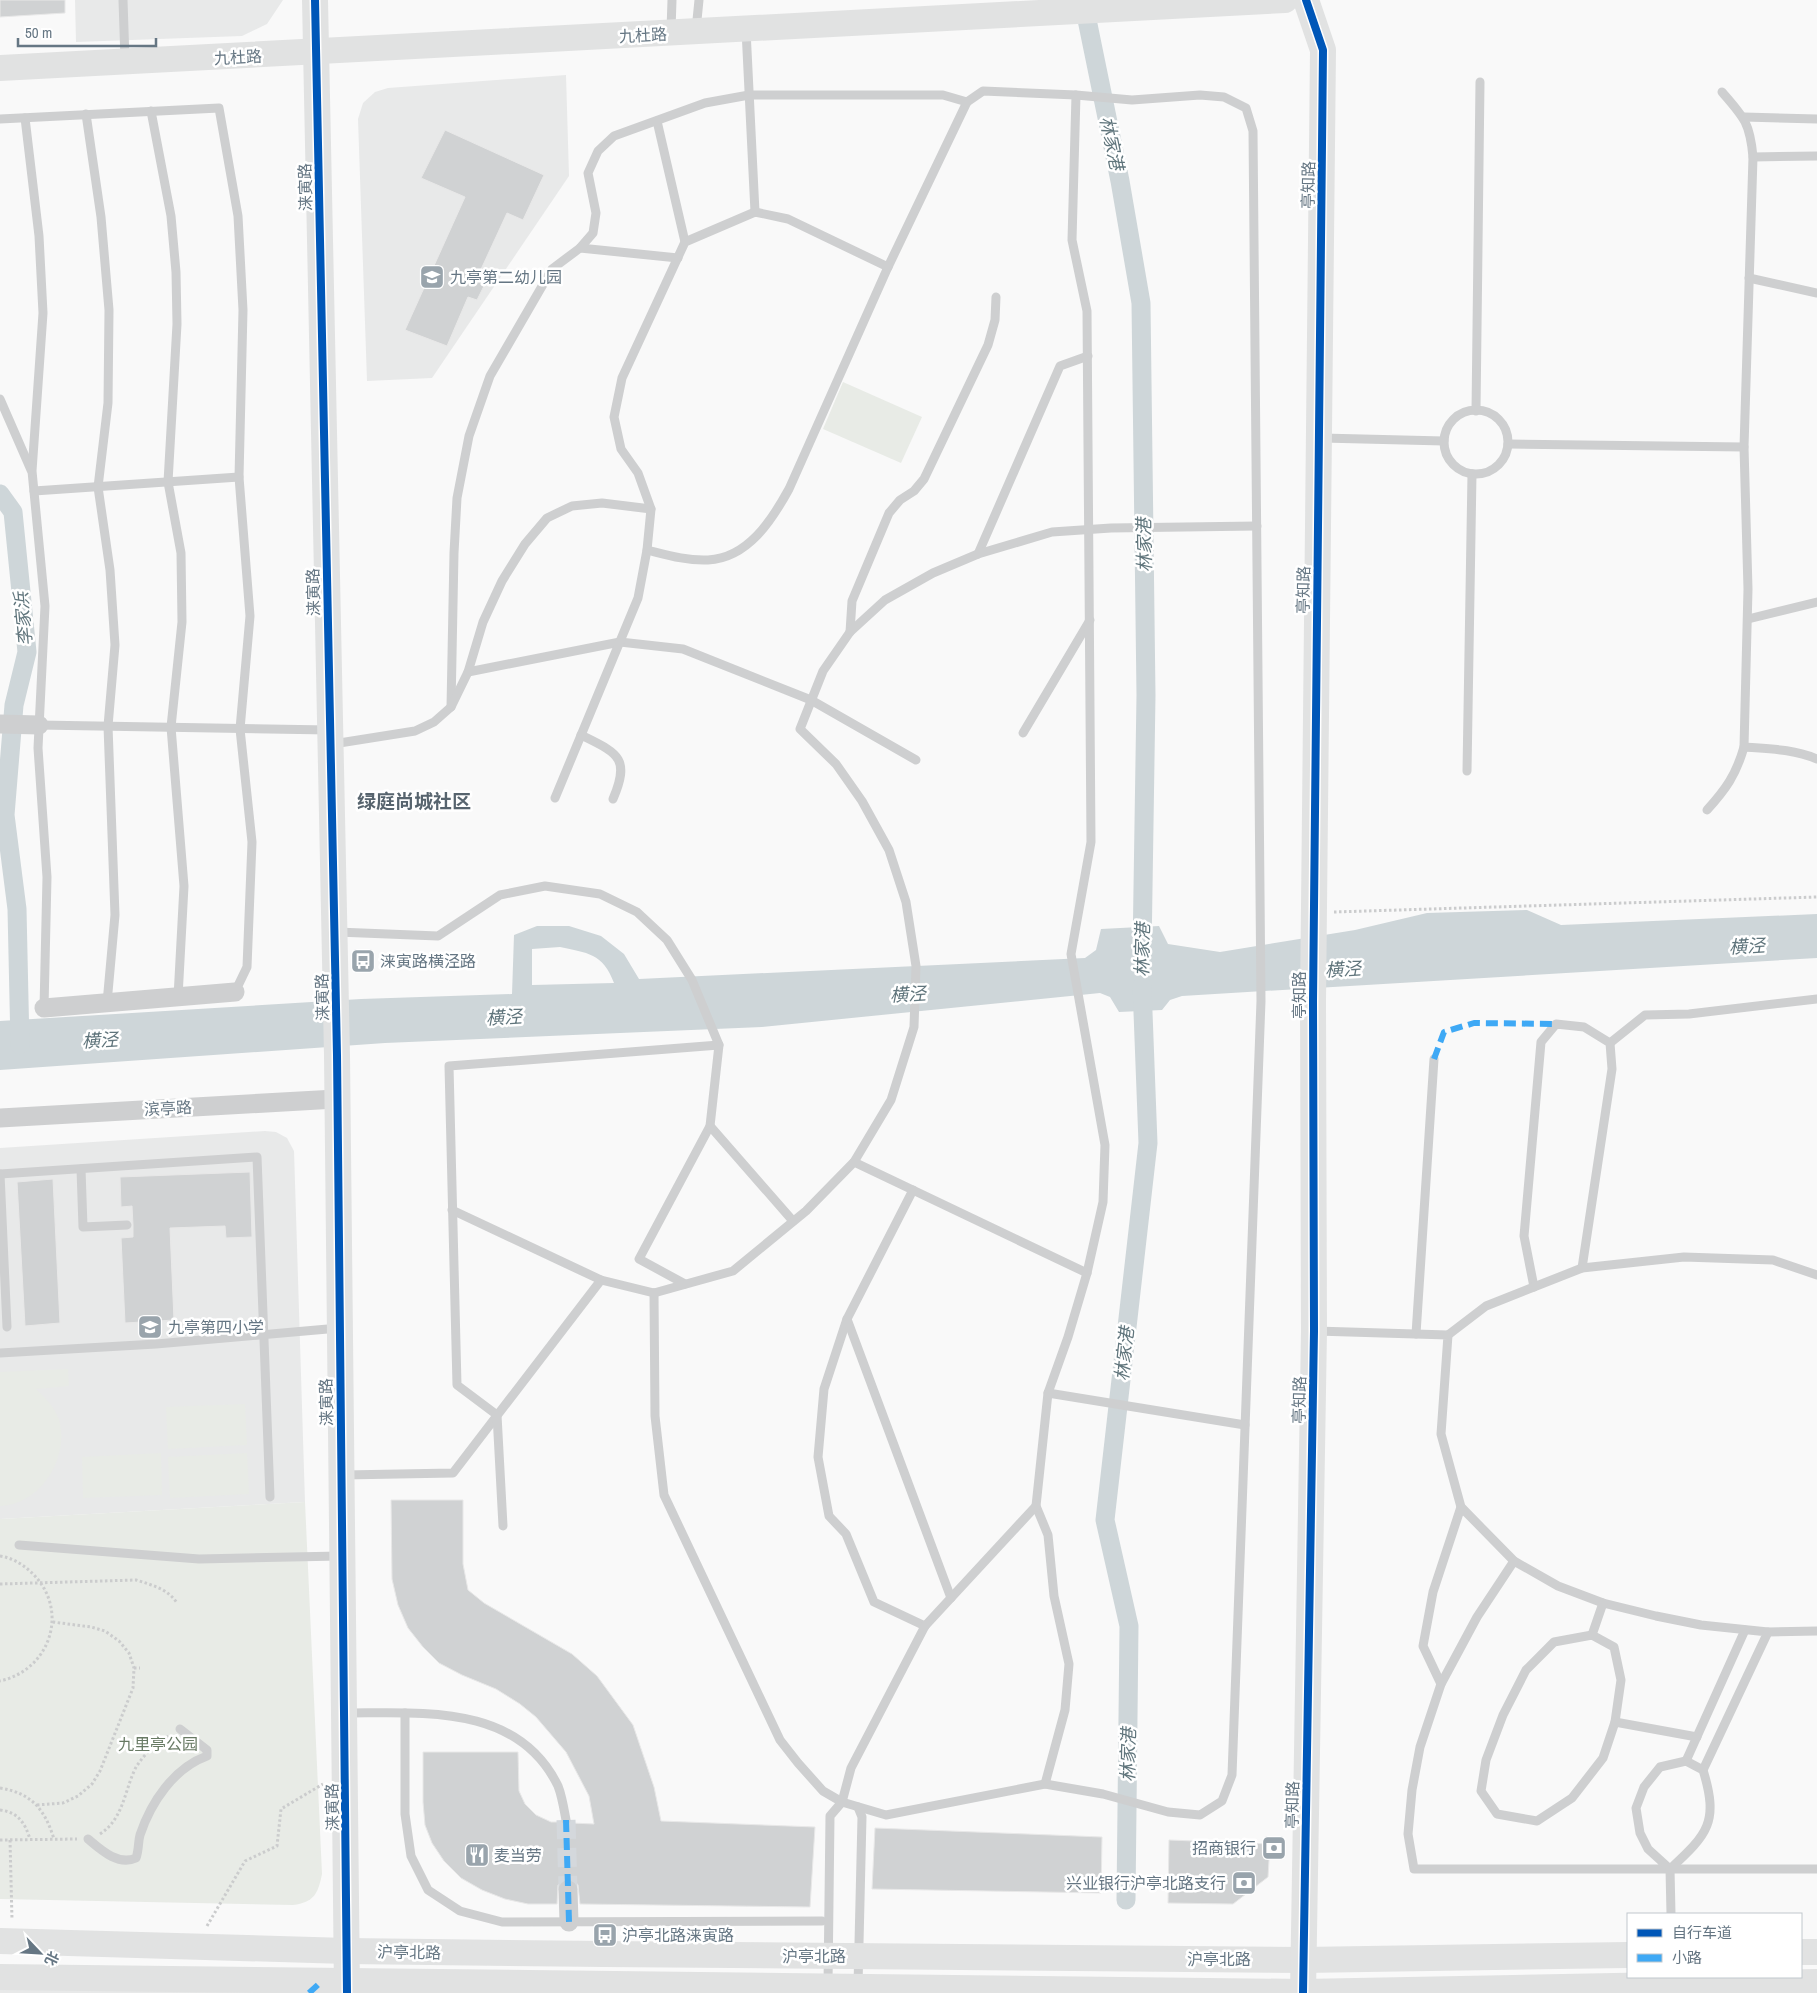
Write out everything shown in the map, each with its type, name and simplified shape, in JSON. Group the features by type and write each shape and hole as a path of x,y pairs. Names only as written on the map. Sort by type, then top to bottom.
{"street":[{"name":"涞寅路","path":"315,0 337,1055 347,1988"},
{"name":"九杜路","path":"0,68 316,53 1285,0"},
{"name":"亭知路","path":"1303,1992 1314,1331 1313,1002 1323,50 1306,0"},
{"path":"0,724 39,725"},
{"path":"44,1008 235,992"},
{"name":"滨亭路","path":"0,1118 336,1099"},
{"path":"568,1890 568,1922"},
{"name":"沪亭北路","path":"6,1941 347,1951 828,1956 1303,1960 1627,1955"},
{"path":"1802,1952 1817,1952"},
{"name":"沪亭北路","path":"0,1977 315,1988 858,1987 1303,1992 1817,1982"}],"lane":[{"path":"123,0 125,62"},
{"path":"670,34 672,0"},
{"path":"696,32 698,0"},
{"path":"746,30 755,212"},
{"path":"1476,410 1480,82"},
{"path":"647,550 684,558 709,560 734,553 755,538 770,521 789,488 888,267 967,102 983,91 1076,95 1132,100 1200,95 1224,97 1246,108 1254,131 1261,1001 1232,1775 1222,1801 1200,1815 1168,1812 1104,1794 1045,1784 886,1815 842,1802 823,1791 780,1740 664,1495 655,1416 654,1293"},
{"path":"1707,810 1727,788 1738,767 1744,747 1748,619 1744,447 1753,157 1752,135 1744,117 1722,92"},
{"path":"451,707 457,498 469,436 490,376 552,269 580,248 593,233 596,213 588,173 598,151 614,136 705,103 749,95 943,95 967,102"},
{"path":"1045,1784 1064,1710 1069,1664 1054,1596 1048,1535 1036,1506 1048,1393 1068,1337 1087,1273 1103,1202 1105,1145 1071,954 1091,842 1087,311 1072,240 1076,95"},
{"path":"0,119 219,108 238,216 243,300 239,477 250,616 240,729 252,842 248,967 235,992"},
{"path":"151,111 171,216 176,272 177,324 168,482 181,553 182,622 171,727 184,886 178,997"},
{"path":"86,114 101,217 109,310 108,403 98,487 110,570 115,645 108,726 116,915 107,1003"},
{"path":"1744,117 1817,119"},
{"path":"25,118 38,236 43,314 32,471 45,606 38,748 47,877 44,1008"},
{"path":"555,798 638,598 647,550 651,509 638,473 621,449 614,417 622,378 685,242 657,121"},
{"path":"1753,157 1817,156"},
{"path":"685,242 755,212 788,219 888,267"},
{"path":"580,248 678,258"},
{"path":"1749,278 1817,293"},
{"path":"850,632 852,601 889,513 900,500 914,491 924,479 988,344 996,320 996,297"},
{"path":"978,554 1060,366 1088,356"},
{"path":"0,399 32,471"},
{"path":"1476,410 1496,417 1503,424 1507,434 1506,454 1492,470 1483,474 1463,472 1455,467 1445,450 1444,441 1446,431 1458,416 1476,410"},
{"path":"1319,438 1444,441"},
{"path":"1508,444 1744,447"},
{"path":"1467,771 1472,474"},
{"path":"34,491 239,477"},
{"path":"39,725 240,729 330,737 415,731 434,722 451,707 468,672 483,622 502,581 525,544 547,518 572,506 602,503 651,509"},
{"path":"452,1210 601,1280 654,1293 733,1271 793,1221 854,1162 891,1100 914,1027 916,966 906,902 889,850 862,801 836,764 800,729 823,671 850,632 885,600 933,573 978,554 1052,532 1111,528 1257,526"},
{"path":"1748,619 1817,602"},
{"path":"1023,733 1090,619"},
{"path":"468,672 620,642 683,649 811,700 916,760"},
{"path":"581,735 605,747 617,756 622,769 620,783 613,799"},
{"path":"1744,747 1783,749 1801,752 1817,759"},
{"path":"334,932 438,936 500,895 545,886 600,894 638,912 667,940 692,980 719,1045 710,1126 639,1259 686,1284"},
{"path":"1610,1043 1646,1015 1689,1014 1817,999"},
{"path":"1534,1287 1524,1236 1541,1042 1556,1024 1584,1028 1610,1043"},
{"path":"1582,1268 1612,1069 1610,1043"},
{"path":"497,1415 457,1385 449,1066 719,1045"},
{"path":"1416,1334 1434,1059"},
{"path":"710,1126 793,1221"},
{"path":"7,1327 0,1174 258,1157 270,1497"},
{"path":"854,1162 1087,1273"},
{"path":"81,1169 83,1227 127,1225"},
{"path":"913,1190 847,1318 824,1389 818,1457 829,1516 846,1534 874,1602 925,1626"},
{"path":"1314,1331 1448,1335 1486,1306 1582,1268 1684,1257 1773,1260 1817,1275"},
{"path":"341,1475 453,1473 601,1280"},
{"path":"847,1318 951,1598"},
{"path":"0,1353 156,1344 339,1328"},
{"path":"1448,1335 1440,1434 1461,1507 1514,1561 1558,1586 1603,1603 1656,1616 1701,1625 1745,1630 1768,1632 1817,1631"},
{"path":"1048,1393 1245,1425"},
{"path":"497,1415 502,1526"},
{"path":"828,1987 830,1816 842,1802 851,1768 925,1626 1036,1506"},
{"path":"1441,1684 1423,1646 1433,1592 1461,1507"},
{"path":"19,1545 199,1559 342,1556"},
{"path":"1514,1561 1477,1617 1441,1684 1420,1746 1412,1790 1408,1834 1414,1869 1817,1869"},
{"path":"1592,1635 1603,1603"},
{"path":"1686,1761 1745,1630"},
{"path":"1670,1869 1697,1844 1711,1815 1710,1794 1703,1770 1768,1632"},
{"path":"1592,1635 1614,1648 1621,1680 1615,1722 1603,1758 1572,1798 1537,1821 1497,1814 1480,1791 1486,1760 1503,1715 1526,1670 1554,1642 1592,1635"},
{"path":"344,1714 437,1714 474,1720 512,1735 541,1760 558,1788 566,1820"},
{"path":"405,1714 405,1814 411,1856 428,1890 460,1911 502,1922 822,1921"},
{"path":"1615,1722 1697,1737"},
{"path":"88,1839 107,1854 122,1860 130,1861 136,1858 140,1837 148,1814 164,1789 179,1772 193,1761 207,1756 207,1750 180,1729"},
{"path":"1671,1913 1670,1869 1648,1849 1640,1833 1636,1808 1644,1787 1660,1767 1686,1761 1703,1770"},
{"path":"858,1807 862,1817 858,1987"}],"path":[{"path":"1314,913 1817,897"},
{"path":"0,1556 7,1557 26,1567 41,1582 50,1601 53,1622 48,1642 37,1660 21,1674 0,1682"},
{"path":"0,1584 136,1580 165,1591 173,1597 177,1604"},
{"path":"37,1805 63,1803 78,1796 92,1784 100,1771 134,1688 134,1668 129,1653 119,1641 105,1631 91,1627 53,1622"},
{"path":"134,1668 140,1668"},
{"path":"0,1840 88,1839 101,1834 111,1826 120,1810 135,1770 144,1756 160,1741 180,1729"},
{"path":"196,1947 245,1861 277,1846 281,1809 345,1771"},
{"path":"0,1788 21,1794 37,1805 48,1820 54,1839"},
{"path":"0,1810 11,1812 21,1818 27,1828 30,1839"},
{"path":"6,1941 10,1840"}],"shaded area":[{"path":"75,0 283,0 267,24 242,36 76,42"},
{"name":"九亭第二幼儿园","path":"566,75 569,176 432,378 367,381 358,119 363,103 375,92 388,88"},
{"name":"九亭第四小学","path":"265,1131 276,1132 287,1138 294,1151 305,1502 0,1519 0,1148"},
{"path":"0,1989 290,1993 0,1993"}],"green space":[{"path":"843,382 922,417 901,463 823,429"},
{"path":"68,1369 69,1386 36,1389 52,1407 59,1420 61,1435 56,1464 49,1477 28,1497 14,1504 0,1506 0,1372"},
{"path":"245,1404 247,1445 168,1449 166,1407"},
{"path":"161,1453 162,1495 83,1498 82,1457"},
{"path":"247,1453 249,1494 170,1498 168,1457"},
{"name":"九里亭公园","path":"305,1502 322,1874 319,1887 314,1896 306,1902 293,1905 0,1899 0,1519"}],"water":[{"name":"横泾","path":"1527,910 1561,925 1817,914 1817,958 1182,996 1170,1000 1162,1010 1119,1012 1110,997 1100,993 762,1027 385,1043 0,1070 0,1021 361,999 512,994 514,935 537,926 569,926 601,936 624,954 639,979 1085,958 1096,950 1101,929 1159,926 1168,944 1220,952 1355,930 1427,913","holes":["560,947 593,956 605,966 614,983 532,985 532,949"]}],"building":[{"path":"0,0 65,0 65,13 0,17"},
{"path":"445,130 544,175 523,220 507,213 477,278 486,282 477,300 468,297 447,346 405,330 465,197 421,178"},
{"path":"250,1172 252,1237 226,1238 225,1226 170,1228 174,1320 125,1323 121,1238 133,1237 133,1225 132,1206 121,1207 120,1177"},
{"path":"53,1179 60,1323 25,1326 17,1182"},
{"path":"391,1500 463,1500 463,1564 468,1590 484,1603 572,1654 597,1676 633,1725 654,1787 661,1821 815,1827 810,1907 580,1904 578,1885 574,1880 568,1879 563,1880 558,1885 557,1904 528,1904 505,1899 482,1890 461,1878 444,1861 432,1843 425,1825 423,1752 518,1752 519,1791 525,1804 536,1815 551,1822 560,1822 564,1826 571,1823 594,1824 589,1796 566,1752 536,1717 496,1689 439,1663 408,1628 398,1605 392,1579"},
{"path":"875,1828 1102,1837 1101,1893 872,1889"},
{"path":"1169,1840 1270,1844 1268,1877 1233,1904 1168,1903"}],"waterway":[{"name":"林家港","path":"1083,0 1120,181 1141,303 1146,695 1142,953"},
{"name":"李家浜","path":"0,494 13,512 27,652 14,705 5,815 17,909 20,1045"},
{"name":"林家港","path":"1126,1900 1129,1626 1105,1520 1148,1143 1142,986"}],"tunnel":[{"path":"566,1820 568,1890"}],"marked path":[{"path":"1434,1059 1444,1032 1474,1023 1556,1024"},
{"path":"566,1820 569,1922"},
{"path":"309,1993 321,1982"}],"cycle path":[{"path":"315,0 337,1055 347,1993"},
{"path":"1303,1993 1314,1331 1313,1002 1323,50 1306,0"}],"place":[{"name":"九亭第二幼儿园","path":"432,277"},
{"name":"涞寅路横泾路","path":"363,961"},
{"name":"九亭第四小学","path":"150,1327"},
{"name":"招商银行","path":"1274,1848"},
{"name":"麦当劳","path":"477,1855"},
{"name":"兴业银行沪亭北路支行","path":"1244,1883"},
{"name":"沪亭北路涞寅路","path":"605,1935"}],"district":[{"name":"绿庭尚城社区","path":"414,801"}]}
